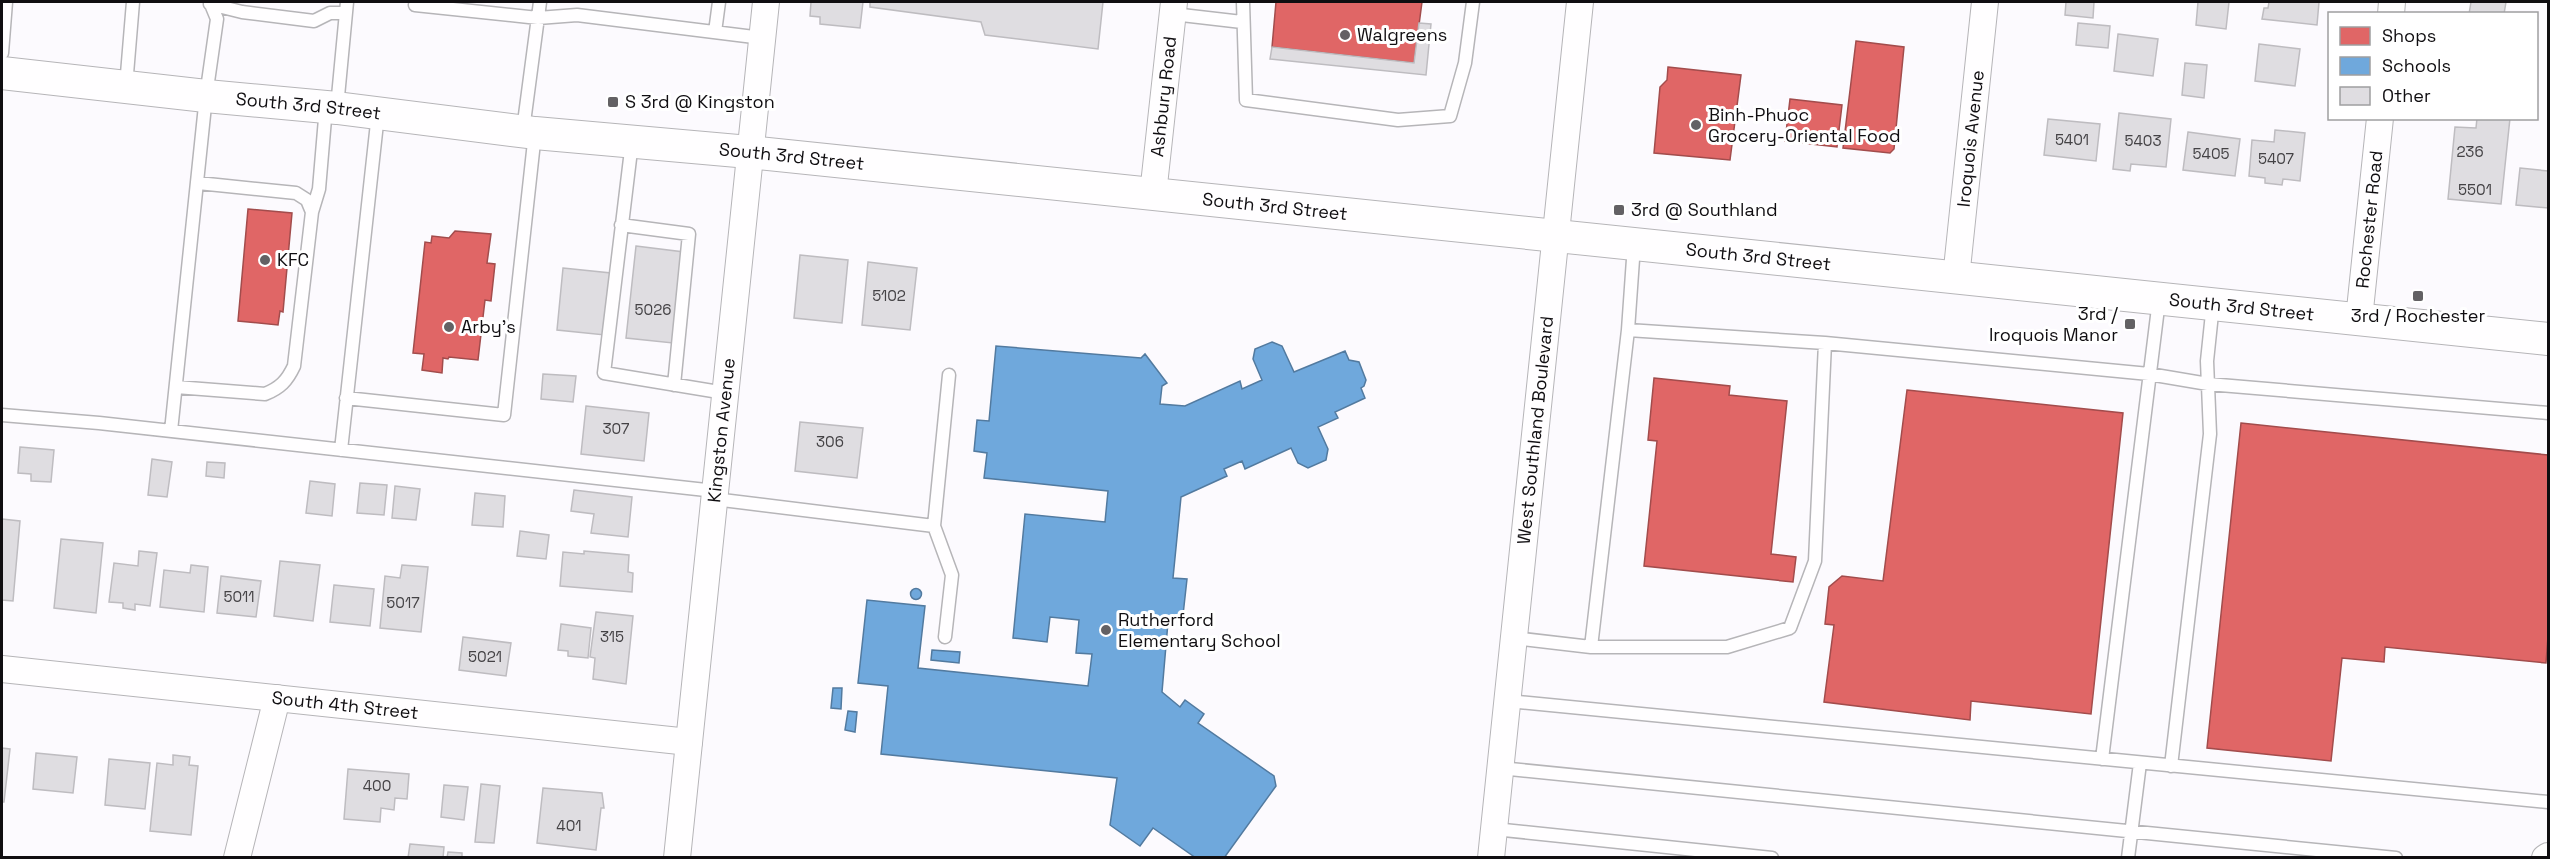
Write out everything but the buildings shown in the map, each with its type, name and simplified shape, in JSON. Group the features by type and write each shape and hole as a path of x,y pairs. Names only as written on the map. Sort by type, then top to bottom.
{"street":[{"name":"Kingston Avenue","path":"677,858 766,2"},
{"name":"West Southland Boulevard","path":"1491,858 1580,2"},
{"name":"Iroquois Avenue","path":"1956,278 1985,2"},
{"name":"Ashbury Road","path":"1153,194 1174,8"},
{"name":"South 3rd Street","path":"2,73 379,113 529,132 749,152 2548,339"},
{"name":"Rochester Road","path":"2359,319 2380,120"},
{"name":"South 4th Street","path":"2,669 689,742"},
{"path":"237,858 277,698"}],"lane":[{"path":"2,53 6,2"},
{"path":"126,87 133,2"},
{"path":"346,398 504,415 540,2"},
{"path":"715,32 719,2"},
{"path":"1243,2 1246,100 1398,120 1450,116 1466,63 1473,2"},
{"path":"176,387 265,394 278,388 288,378 294,366 312,212 319,189 347,7 314,21 242,12 210,3"},
{"path":"171,431 206,96 217,19 210,3"},
{"path":"415,5 538,18 577,15 762,38"},
{"path":"1174,8 1242,22"},
{"path":"341,450 379,113"},
{"path":"632,142 604,373 725,393"},
{"path":"198,183 296,193 307,200 312,212"},
{"path":"621,225 689,234 674,385"},
{"path":"1591,647 1628,330 1634,243"},
{"path":"2102,759 2159,298"},
{"path":"2171,766 2210,434 2207,361 2213,304"},
{"path":"1628,330 1825,343 2149,374 2208,384 2548,414"},
{"path":"1514,638 1591,647 1727,647 1790,628 1815,561 1825,343"},
{"path":"945,637 952,575 934,526 949,375"},
{"path":"2,416 171,431 341,450 714,495 934,526"},
{"path":"1508,701 2548,802"},
{"path":"2128,858 2140,763"},
{"path":"1500,768 2396,858"},
{"path":"1494,829 1772,858"}],"place":[{"name":"Walgreens","path":"1345,35"},
{"name":"S 3rd @ Kingston","path":"613,102"},
{"name":"Binh-Phuoc Grocery-Oriental Food","path":"1696,125"},
{"name":"3rd @ Southland","path":"1619,210"},
{"name":"KFC","path":"265,260"},
{"name":"3rd / Rochester","path":"2418,296"},
{"name":"3rd / Iroquois Manor","path":"2130,324"},
{"name":"Arby's","path":"449,327"},
{"name":"Rutherford Elementary School","path":"1106,630"}]}
